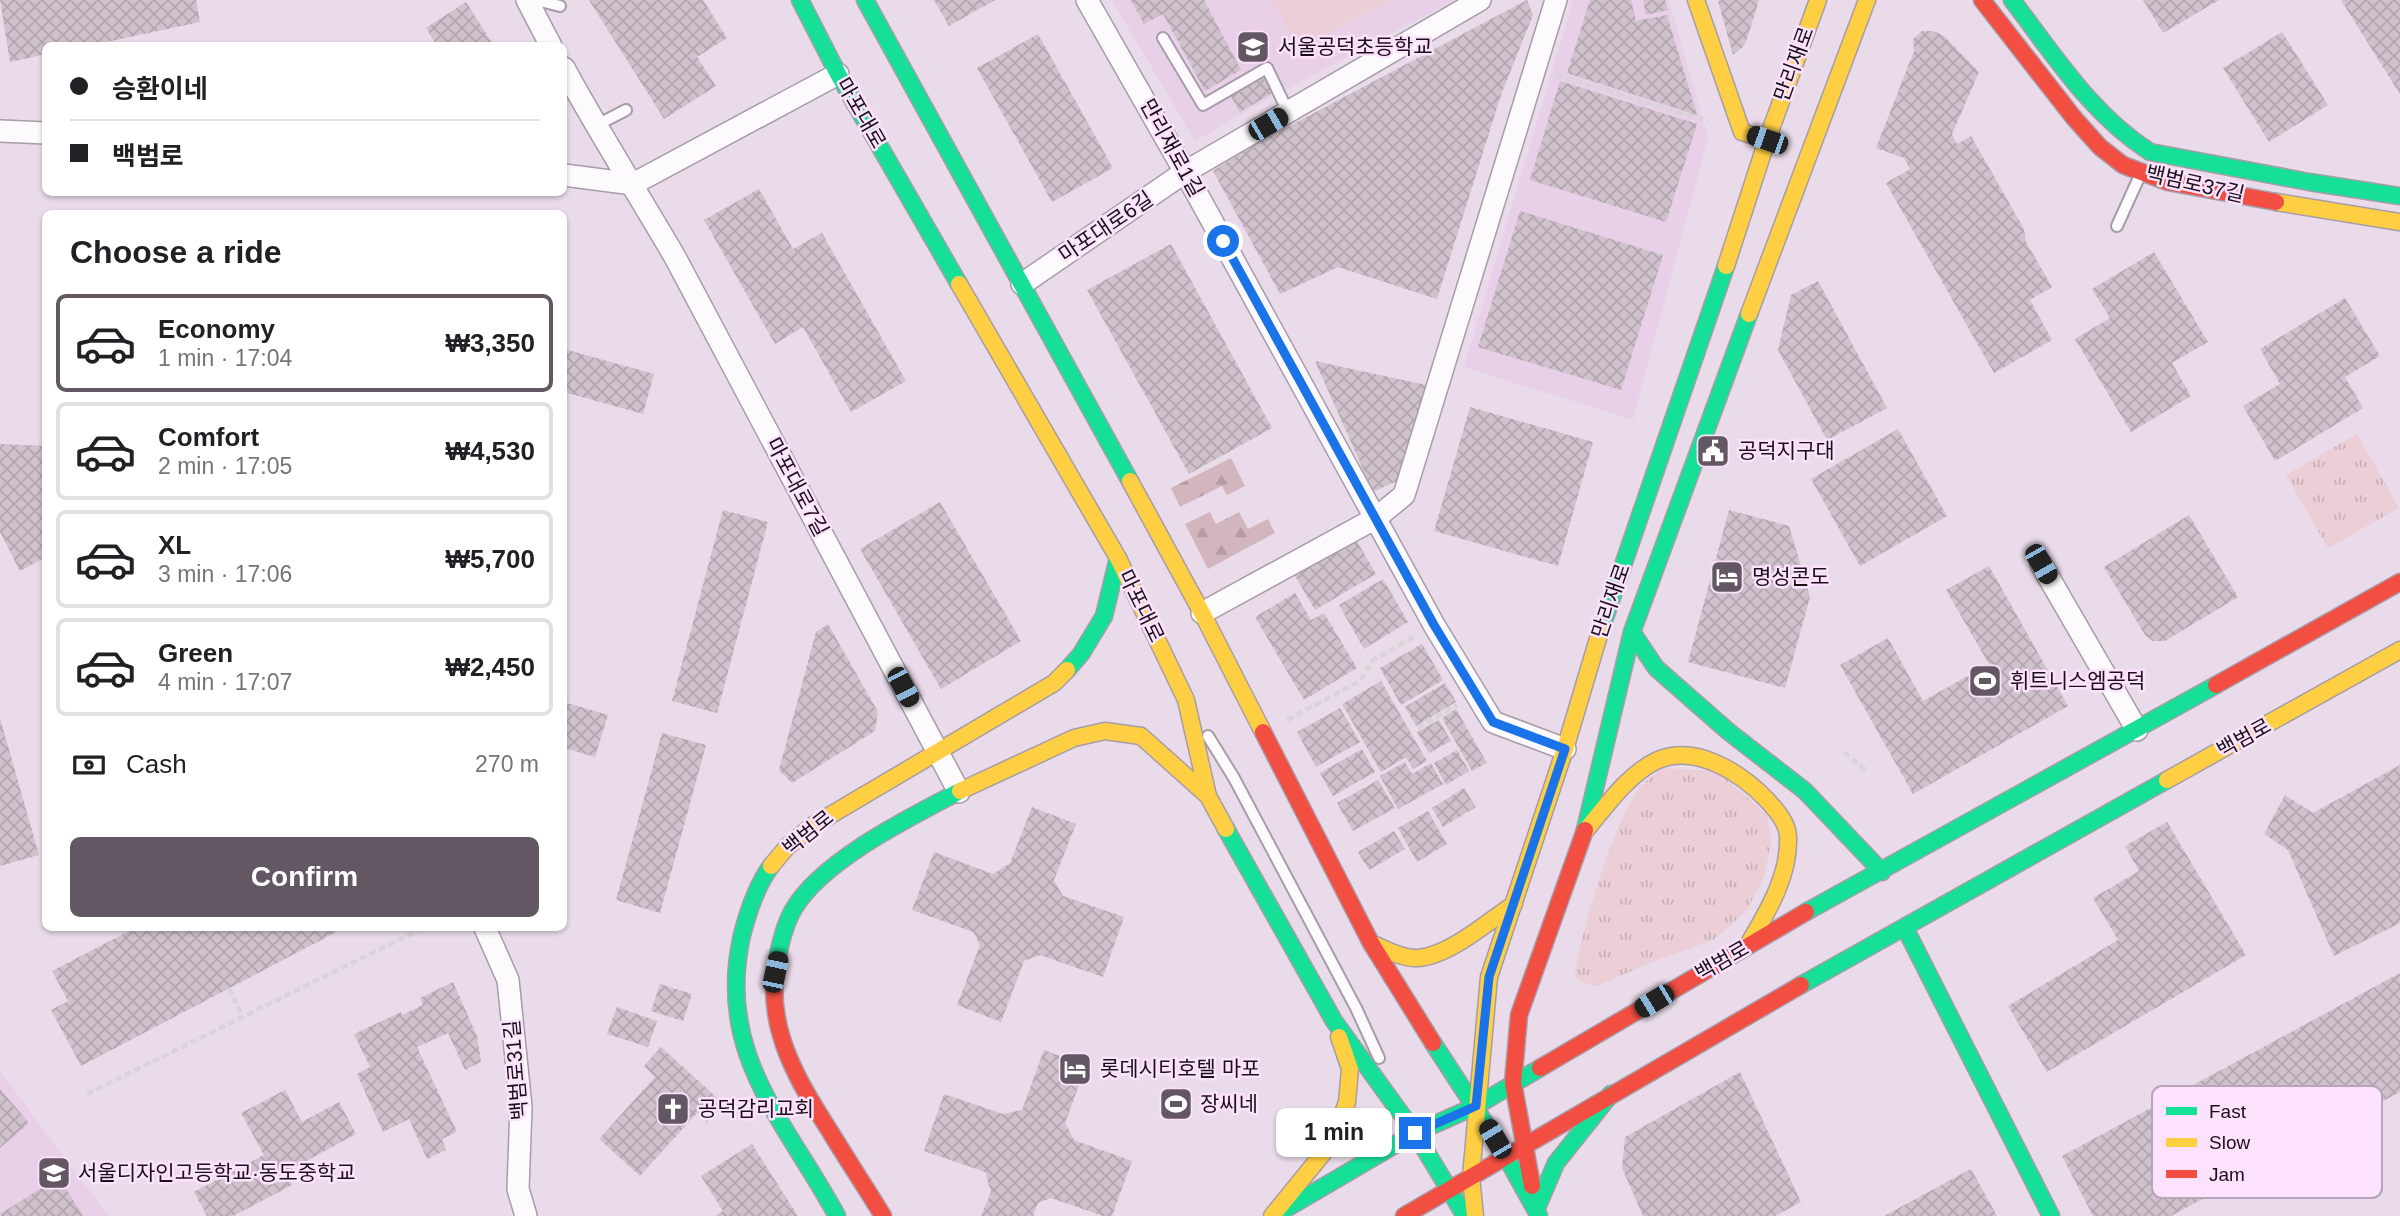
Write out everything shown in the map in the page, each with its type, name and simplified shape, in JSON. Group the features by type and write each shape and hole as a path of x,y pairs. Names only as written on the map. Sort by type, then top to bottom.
{"main road":[{"name":"마포대로","path":"800,0 838,74 1118,558 1186,700 1208,796 1334,1021 1415,1133 1465,1216"},
{"path":"865,0 1202,612 1371,943 1395,985 1476,1106 1537,1213"},
{"path":"1696,0 1742,131 1767,140"},
{"name":"만리재로","path":"1475,1216 1471,1177 1489,977 1565,749 1601,629 1767,140 1818,0"},
{"name":"만리재로","path":"1537,1213 1513,1083 1520,1015 1584,832 1632,632 1867,0"},
{"name":"백범로37길","path":"1982,0 2100,147 2123,165 2168,182 2400,222"},
{"name":"백범로37길","path":"2012,0 2113,127 2150,152 2400,196"},
{"name":"백범로","path":"837,1216 747,1059 737,1025 736,983 740,944 748,910 762,879 784,850 812,826 1054,683 1081,654 1104,616 1118,558"},
{"name":"백범로","path":"1272,1216 1415,1133 1476,1106 1748,945 2400,582"},
{"path":"1632,632 1656,668 1729,732 1805,790 1882,872"},
{"name":"백범로","path":"1404,1216 1772,1001 2400,650"},
{"name":"백범로","path":"883,1216 799,1081 782,1042 774,1006 775,972 781,939 793,910 815,881 841,860 959,792 1074,738 1105,731 1140,736 1208,796"},
{"path":"1584,832 1647,766 1669,757 1694,756 1720,764 1748,782 1773,805 1789,834 1785,866 1773,900 1748,945"},
{"path":"1371,943 1397,954 1417,958 1433,955 1514,904"},
{"path":"1905,928 2051,1216"},
{"path":"1272,1216 1333,1141 1347,1102 1350,1069 1334,1021"},
{"path":"1537,1213 1556,1163 1611,1094"}],"street":[{"path":"527,0 549,42"},
{"name":"만리재로1길","path":"1087,0 1185,172 1434,625 1493,722 1565,749"},
{"name":"마포대로6길","path":"1022,284 1185,172 1480,0"},
{"path":"1202,612 1376,518 1404,495 1556,0"},
{"name":"마포대로7길","path":"567,74 595,127 633,184 676,259 959,792"},
{"path":"567,175 633,184 838,74"},
{"path":"0,131 42,133"},
{"path":"2041,564 2137,730"},
{"name":"백범로31길","path":"486,931 508,980 521,1107 518,1189 526,1216"}],"lane":[{"path":"536,0 559,6"},
{"path":"1163,37 1203,105 1267,68 1289,112"},
{"path":"595,127 626,110"},
{"path":"2117,226 2150,152"},
{"path":"1186,700 1234,778 1356,1008 1415,1133"}],"path":[{"path":"1536,69 1742,131"},
{"path":"1264,733 1360,681 1373,660 1434,625"},
{"path":"1418,728 1476,693"},
{"path":"1844,752 1868,772"},
{"path":"87,1094 417,931"},
{"path":"229,988 242,1016"}],"shaded area":[{"name":"서울공덕초등학교","path":"1112,0 1455,0 1279,93 1195,141"},
{"path":"1573,0 1669,0 1708,138 1633,420 1464,367"},
{"path":"0,1071 62,1155 109,1216 0,1216"}],"green space":[{"path":"1273,0 1393,0 1299,50"},
{"path":"2357,434 2399,508 2328,548 2286,475"},
{"path":"1231,458 1245,486 1227,495 1222,486 1180,507 1171,488"},
{"path":"1210,512 1216,524 1239,512 1248,529 1268,519 1275,533 1208,569 1185,524"},
{"path":"1664,768 1717,771 1767,815 1771,843 1764,877 1747,910 1715,939 1597,986 1586,984 1575,977 1600,876 1632,799 1643,784"}],"building":[{"path":"0,0 196,0 200,22 107,42 42,42 42,55 10,62"},
{"path":"589,0 703,0 727,38 697,57 716,86 664,119"},
{"path":"934,0 995,0 949,26"},
{"path":"1131,0 1204,0 1241,70 1205,91 1163,14 1144,24"},
{"path":"1527,0 1533,15 1501,95 1437,299 1338,267 1280,294 1213,171 1250,147"},
{"path":"1590,0 1631,0 1636,21 1667,15 1697,115 1567,73"},
{"path":"1643,0 1665,0 1668,10 1646,15"},
{"path":"1759,0 1747,39 1743,47 1733,55 1718,1"},
{"path":"2143,0 2219,0 2163,33"},
{"path":"2341,0 2400,0 2400,94 2376,56"},
{"path":"466,2 491,42 435,42 426,28"},
{"path":"1922,31 1933,31 1944,36 1979,72 1952,134 1957,144 1971,136 2024,229 2026,242 2052,287 2030,300 2052,340 1994,373 1886,183 1910,169 1904,158 1876,148 1914,51 1913,39"},
{"path":"2282,32 2328,105 2269,142 2223,68"},
{"path":"1038,34 1113,168 1052,202 977,68"},
{"path":"1263,73 1274,92 1240,112 1229,93"},
{"path":"1560,81 1697,124 1666,222 1530,180"},
{"path":"759,189 793,249 822,233 906,381 851,412 803,327 775,344 704,220"},
{"path":"1520,211 1663,255 1621,390 1478,347"},
{"path":"1171,244 1272,428 1189,474 1087,290"},
{"path":"2154,252 2208,342 2172,363 2191,396 2131,432 2075,339 2110,318 2092,289"},
{"path":"1818,281 1887,408 1827,440 1778,350 1791,295"},
{"path":"2345,298 2380,356 2345,377 2363,408 2275,461 2243,406 2280,384 2260,349"},
{"path":"567,350 654,374 643,414 567,393"},
{"path":"1315,361 1426,385 1399,480 1373,492"},
{"path":"1470,407 1593,442 1558,566 1434,531"},
{"path":"1898,429 1947,516 1860,566 1811,479"},
{"path":"0,444 42,446 42,559 20,571 0,532"},
{"path":"940,502 1021,641 941,689 860,549"},
{"path":"723,510 768,522 717,713 672,701"},
{"path":"1729,510 1789,526 1810,597 1785,688 1688,662"},
{"path":"2189,515 2238,597 2165,641 2153,641 2145,635 2104,567"},
{"path":"1355,538 1376,574 1315,610 1294,574"},
{"path":"1989,566 2068,706 1913,794 1840,665 1888,638 1923,701 1989,664 1946,590"},
{"path":"1383,579 1408,622 1364,649 1339,605"},
{"path":"1295,593 1311,620 1324,613 1357,668 1304,700 1255,617"},
{"path":"828,624 878,712 875,731 792,783 779,770 816,632"},
{"path":"1422,644 1443,680 1401,705 1380,668"},
{"path":"1381,681 1427,761 1413,769 1406,757 1381,772 1342,704"},
{"path":"1445,683 1456,702 1416,726 1405,707"},
{"path":"567,703 608,715 595,757 567,749"},
{"path":"1340,708 1360,742 1316,767 1297,732"},
{"path":"1456,709 1487,763 1472,771 1442,718"},
{"path":"0,718 39,855 0,866"},
{"path":"1439,720 1451,741 1429,753 1417,732"},
{"path":"662,733 706,745 660,913 616,900"},
{"path":"1362,749 1375,772 1333,796 1320,773"},
{"path":"1457,750 1469,771 1446,785 1434,763"},
{"path":"1405,762 1412,774 1431,763 1443,784 1398,809 1380,776"},
{"path":"2400,765 2400,923 2334,956 2288,850 2264,834 2285,795 2313,813"},
{"path":"1378,780 1395,808 1353,831 1337,803"},
{"path":"1464,788 1476,807 1443,827 1432,808"},
{"path":"1032,807 1076,824 1054,880 1063,896 1124,917 1103,977 1040,955 1024,961 1001,1022 957,1005 980,945 973,932 912,910 934,852 993,874 1010,863"},
{"path":"1428,811 1447,844 1417,862 1398,828"},
{"path":"2167,822 2246,955 2047,1072 2008,1006 2118,940 2093,898 2139,871 2125,846"},
{"path":"1394,831 1405,849 1369,870 1358,852"},
{"path":"129,931 338,931 81,1066 51,1010 68,1001 52,971"},
{"path":"2400,973 2400,1092 2382,1102 2382,1086 2191,1086"},
{"path":"453,982 477,1036 481,1062 465,1070 448,1033 417,1047 457,1132 442,1139 446,1150 427,1159 409,1119 383,1132 357,1074 370,1067 354,1034 423,1005 420,998"},
{"path":"660,984 692,994 683,1021 651,1011"},
{"path":"617,1007 657,1021 648,1047 607,1034"},
{"name":"공덕감리교회","path":"661,1047 724,1104 707,1123 697,1113 640,1176 599,1139 655,1077 644,1066"},
{"path":"1044,1050 1086,1066 1065,1123 1074,1140 1132,1161 1112,1216 1103,1216 1051,1198 1038,1203 1033,1216 981,1216 991,1192 985,1172 924,1151 944,1094 1003,1114 1022,1110"},
{"path":"1740,1072 1801,1202 1775,1216 1643,1216 1622,1168 1625,1137"},
{"path":"0,1089 29,1123 0,1148"},
{"path":"285,1090 302,1122 339,1102 356,1134 286,1172 292,1185 233,1216 207,1216 194,1192 264,1155 241,1113"},
{"path":"2152,1107 2152,1198 2204,1198 2171,1216 2093,1216 2062,1156"},
{"path":"752,1144 798,1216 716,1216 723,1211 701,1176"},
{"path":"1971,1169 1997,1216 1884,1216"},
{"path":"59,1177 83,1216 1,1216 0,1214"}],"traffic: fast":[{"path":"800,0 838,74 959,284"},
{"path":"865,0 1130,481"},
{"path":"2012,0 2091,102 2129,137 2150,152 2400,196"},
{"path":"1600,632 1726,266"},
{"path":"1585,830 1632,632 1749,314"},
{"path":"1067,670 1081,654 1104,616 1118,558"},
{"path":"1632,632 1656,668 1729,732 1805,791 1882,872"},
{"path":"1806,912 2216,685"},
{"path":"1801,985 2167,780"},
{"path":"776,967 784,931 793,910 824,874 868,842 960,791"},
{"path":"1226,829 1334,1021 1415,1133 1465,1216"},
{"path":"771,866 757,891 742,935 736,977 738,1016 746,1051 760,1084 837,1216"},
{"path":"1905,928 2051,1216"},
{"path":"1433,1043 1500,1146 1539,1216"},
{"path":"1277,1214 1415,1133 1476,1106 1540,1068"},
{"path":"1536,1210 1556,1163 1611,1094"}],"traffic: slow":[{"path":"1696,0 1742,132 1767,140"},
{"path":"1726,266 1767,140 1818,0"},
{"path":"1749,314 1867,0"},
{"path":"2276,202 2400,222"},
{"path":"959,284 1118,558 1186,700 1208,796 1226,829"},
{"path":"1130,481 1263,732"},
{"path":"1475,1216 1471,1177 1489,977 1565,749 1600,632"},
{"path":"2167,780 2400,650"},
{"path":"771,866 787,847 812,826 1054,683 1067,670"},
{"path":"960,791 1074,738 1105,731 1141,736 1208,796"},
{"path":"1586,830 1637,773 1658,760 1673,756 1703,759 1744,780 1777,812 1786,826 1788,836 1788,851 1781,879 1770,907 1748,945"},
{"path":"1371,943 1406,957 1430,956 1468,937 1514,904"},
{"path":"1272,1216 1333,1141 1347,1102 1350,1069 1339,1037"}],"traffic: jam":[{"path":"1982,0 2074,118 2100,147 2123,165 2168,182 2276,202"},
{"path":"2216,685 2400,582"},
{"path":"1263,732 1371,943 1433,1043"},
{"path":"1532,1186 1513,1083 1519,1015 1585,830"},
{"path":"1540,1068 1806,912"},
{"path":"776,967 776,1012 788,1055 808,1095 883,1216"},
{"path":"1404,1216 1801,985"}],"place":[{"name":"서울공덕초등학교","path":"1253,47"},
{"name":"공덕지구대","path":"1713,451"},
{"name":"명성콘도","path":"1727,577"},
{"name":"휘트니스엠공덕","path":"1985,681"},
{"name":"롯데시티호텔 마포","path":"1075,1069"},
{"name":"장씨네","path":"1176,1104"},
{"name":"공덕감리교회","path":"673,1109"},
{"name":"서울디자인고등학교·동도중학교","path":"54,1173"}],"route":[{"path":"1223,241 1434,625 1493,722 1565,749 1489,977 1476,1106 1415,1133"}]}
